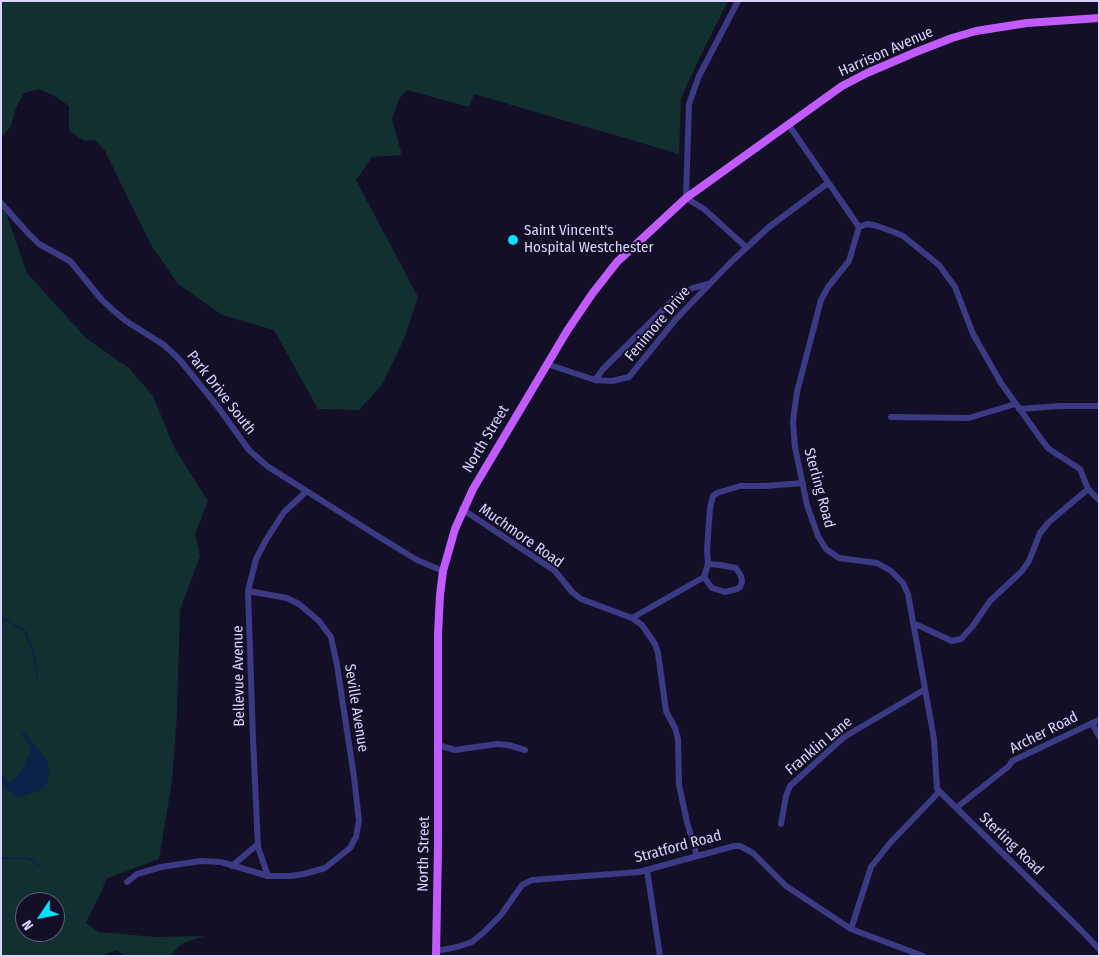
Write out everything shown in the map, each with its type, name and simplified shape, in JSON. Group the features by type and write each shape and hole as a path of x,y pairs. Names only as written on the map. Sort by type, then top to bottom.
{"main road":[{"name":"Harrison Avenue","path":"686,198 842,86 867,73 952,38 993,28 1027,23 1099,18"},
{"name":"North Street","path":"436,953 438,620 443,571 455,529 462,509 473,489 547,364 592,294 617,262 686,198"}],"street":[{"path":"738,1 698,76 689,104 686,198 704,209 746,247"},
{"path":"788,124 859,227 867,224 874,225 903,236 939,265 956,287 973,334 993,372 1049,449 1080,469 1088,489 1099,500"},
{"name":"Fenimore Drive","path":"547,364 595,380 612,382 629,377 676,319 746,247 828,183"},
{"name":"Park Drive South","path":"1,203 39,244 70,261 102,300 114,311 126,321 164,345 180,360 218,406 252,453 267,466 417,560 443,571"},
{"name":"Sterling Road","path":"859,227 849,261 828,287 821,300 797,392 793,423 795,447 807,504 818,536 826,549 838,558 877,562 892,571 903,583 908,594 934,740 936,784 939,792 1078,926 1099,949"},
{"name":"Fenimore Drive","path":"595,380 603,369 679,294 710,284"},
{"path":"891,417 969,418 1017,406 1099,406"},
{"path":"632,618 704,577 708,564 707,550 712,496 740,486 802,483"},
{"path":"913,623 952,641 961,639 990,601 1029,562 1040,533 1088,489"},
{"name":"Bellevue Avenue","path":"268,876 258,844 248,591 256,559 266,540 284,512 306,492"},
{"name":"Muchmore Road","path":"462,509 555,571 572,592 582,598 632,618 642,625 655,644 658,653 666,712 675,728 678,739 679,784 697,856"},
{"path":"704,577 712,588 725,592 737,589 742,582 736,568 720,564 708,564"},
{"name":"Seville Avenue","path":"248,591 287,598 299,604 320,621 331,637 337,665 359,822 356,837 350,848 326,868 290,876 268,876"},
{"name":"Franklin Lane","path":"781,824 786,796 790,786 844,737 924,690"},
{"path":"1096,722 1099,736"},
{"name":"Archer Road","path":"956,808 1009,766 1012,761 1096,722"},
{"path":"438,745 455,750 508,744 524,750"},
{"path":"851,929 871,867 902,830 939,792"},
{"path":"232,866 258,844"},
{"name":"Stratford Road","path":"436,953 472,942 501,915 522,885 532,880 585,877 647,870 734,846 745,848 786,886 851,929 923,956"},
{"path":"126,882 137,874 161,866 206,861 221,862 268,876"},
{"path":"647,870 660,956"}],"green space":[{"path":"1,1 728,1 681,99 679,154 474,94 469,107 407,90 399,99 392,119 402,155 372,157 356,180 418,297 404,339 382,385 359,410 318,409 274,330 222,315 178,284 151,245 105,151 95,140 85,141 69,131 69,106 55,96 38,89 24,93 16,108 11,126 1,138"},
{"path":"1,208 6,213 27,273 87,339 129,368 153,396 174,447 208,501 195,534 200,556 180,610 177,714 172,781 159,859 106,879 86,923 99,932 155,937 204,936 181,944 170,956 126,956 116,950 102,956 1,956"}],"water":[{"path":"26,733 46,760 49,767 48,781 45,787 40,790 16,797 1,783 1,774 8,782 11,782 23,768 32,748 23,738 22,734"}],"waterway":[{"path":"1,617 25,631 33,652 37,676"},
{"path":"1,858 28,858 39,865"}],"place":[{"name":"Saint Vincent's Hospital Westchester","path":"513,240"}]}
